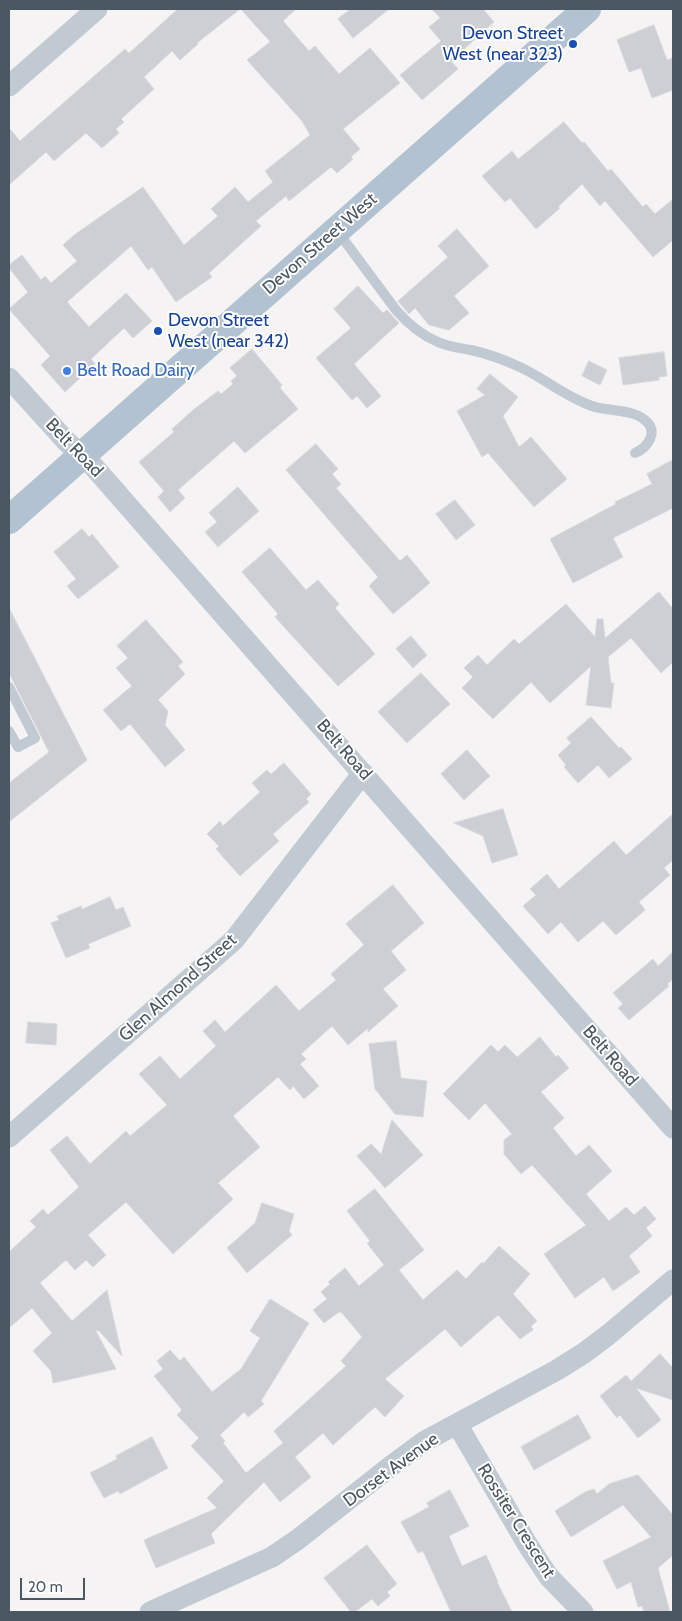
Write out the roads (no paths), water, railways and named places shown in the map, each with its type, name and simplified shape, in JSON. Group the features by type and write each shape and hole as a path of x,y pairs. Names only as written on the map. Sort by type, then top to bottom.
{"main road":[{"name":"Devon Street West","path":"9,520 587,9"}],"street":[{"path":"9,86 97,9"},
{"name":"Belt Road","path":"9,378 48,422 107,482 673,1128"},
{"name":"Glen Almond Street","path":"9,1136 234,940 363,773"},
{"name":"Dorset Avenue","path":"150,1612 272,1557 419,1446 556,1370 584,1352 673,1280"},
{"name":"Rossiter Crescent","path":"457,1424 529,1547 549,1577 583,1612"}],"lane":[{"path":"336,229 396,310 405,320 426,336 453,347 488,354 505,360 538,376 579,401 595,407 632,413 646,421 651,431 650,439 646,446 635,453"},
{"path":"9,687 35,738 18,748 9,731"}],"place":[{"name":"Devon Street West (near 323)","path":"573,44"},
{"name":"Devon Street West (near 342)","path":"158,331"},
{"name":"Belt Road Dairy","path":"67,371"}]}
